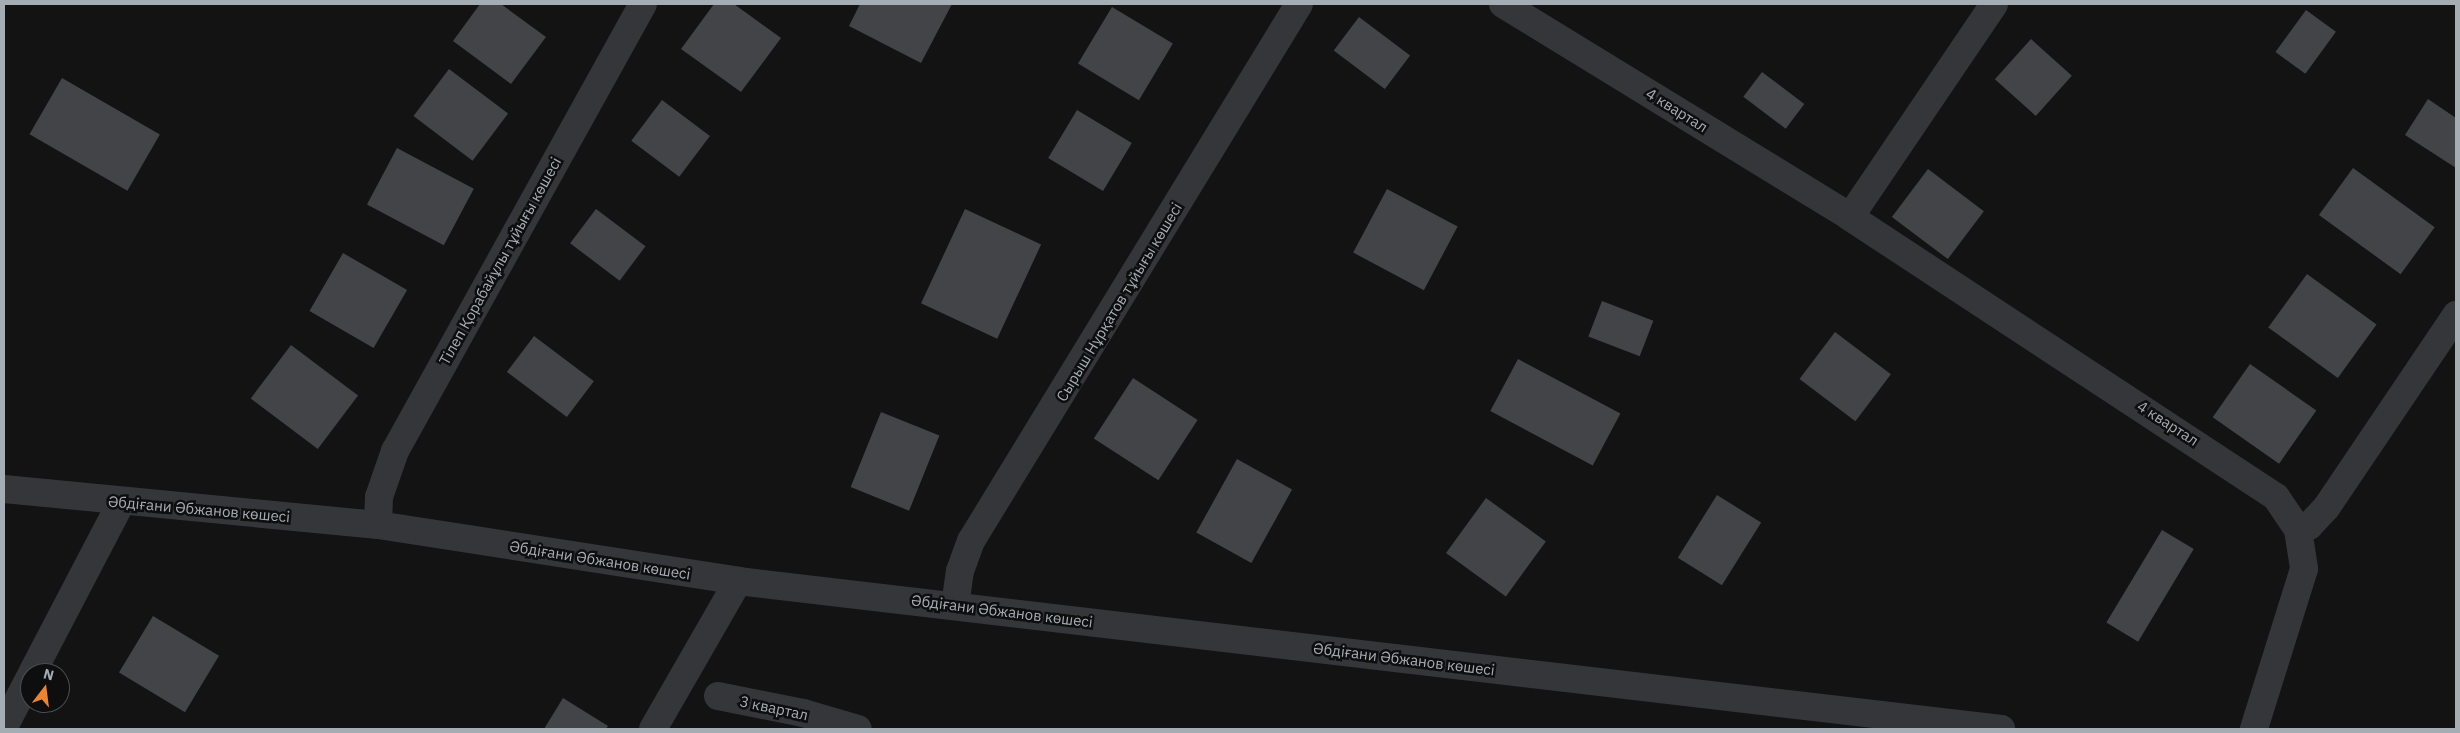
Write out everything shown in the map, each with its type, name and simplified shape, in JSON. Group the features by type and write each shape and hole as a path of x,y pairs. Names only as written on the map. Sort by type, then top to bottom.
{"street":[{"name":"Тілеп Қорабайұлы тұйығы көшесі","path":"378,525 378,497 395,450 643,4"},
{"name":"Сырыш Нұрқатов тұйығы көшесі","path":"955,606 960,571 971,542 1299,4"},
{"name":"4 квартал","path":"1503,4 1850,217 2261,484 2289,512 2298,530 2304,563 2300,590 2254,729"},
{"path":"1850,217 1994,4"},
{"path":"2298,530 2309,526 2326,508 2456,315"},
{"name":"Әбдіғани Әбжанов көшесі","path":"4,489 121,503 378,525 728,598 955,606 2001,729"},
{"path":"37,663 121,503"},
{"path":"653,729 728,598"},
{"path":"4,727 20,696"},
{"name":"3 квартал","path":"718,696 803,713 858,729"}],"building":[{"path":"480,4 501,4 546,37 511,84 453,41"},
{"path":"714,4 734,4 781,38 741,92 681,49"},
{"path":"860,4 952,4 921,63 849,26"},
{"path":"1112,7 1173,44 1139,100 1078,64"},
{"path":"2306,10 2336,32 2305,74 2275,52"},
{"path":"1359,17 1410,56 1385,89 1334,51"},
{"path":"2031,39 2072,76 2036,116 1995,79"},
{"path":"449,69 508,114 473,161 413,116"},
{"path":"1762,72 1804,104 1786,129 1743,97"},
{"path":"62,78 160,134 127,191 30,134"},
{"path":"2428,99 2456,118 2456,168 2405,135"},
{"path":"662,100 710,136 679,177 631,141"},
{"path":"1077,110 1132,143 1103,191 1048,158"},
{"path":"397,148 474,189 444,245 367,205"},
{"path":"2353,168 2435,227 2401,274 2319,215"},
{"path":"1928,169 1984,211 1948,259 1892,217"},
{"path":"1387,189 1458,227 1424,290 1353,253"},
{"path":"596,209 646,246 620,281 570,243"},
{"path":"965,209 1041,244 997,339 921,303"},
{"path":"343,253 407,290 374,348 310,311"},
{"path":"2307,274 2377,325 2338,378 2268,327"},
{"path":"1602,301 1653,321 1640,356 1588,336"},
{"path":"1835,332 1891,374 1855,421 1799,379"},
{"path":"534,336 594,381 567,417 507,372"},
{"path":"291,345 358,396 318,449 251,399"},
{"path":"1518,359 1620,413 1593,466 1490,411"},
{"path":"2250,364 2316,410 2279,464 2213,417"},
{"path":"1133,378 1198,420 1158,480 1094,438"},
{"path":"881,412 939,436 909,511 851,487"},
{"path":"1237,459 1292,490 1251,563 1196,532"},
{"path":"1717,495 1761,523 1722,585 1678,558"},
{"path":"1486,498 1546,541 1506,597 1446,553"},
{"path":"2162,530 2194,549 2138,642 2106,623"},
{"path":"153,616 219,656 185,712 119,673"},
{"path":"563,698 608,726 606,729 544,729"}]}
